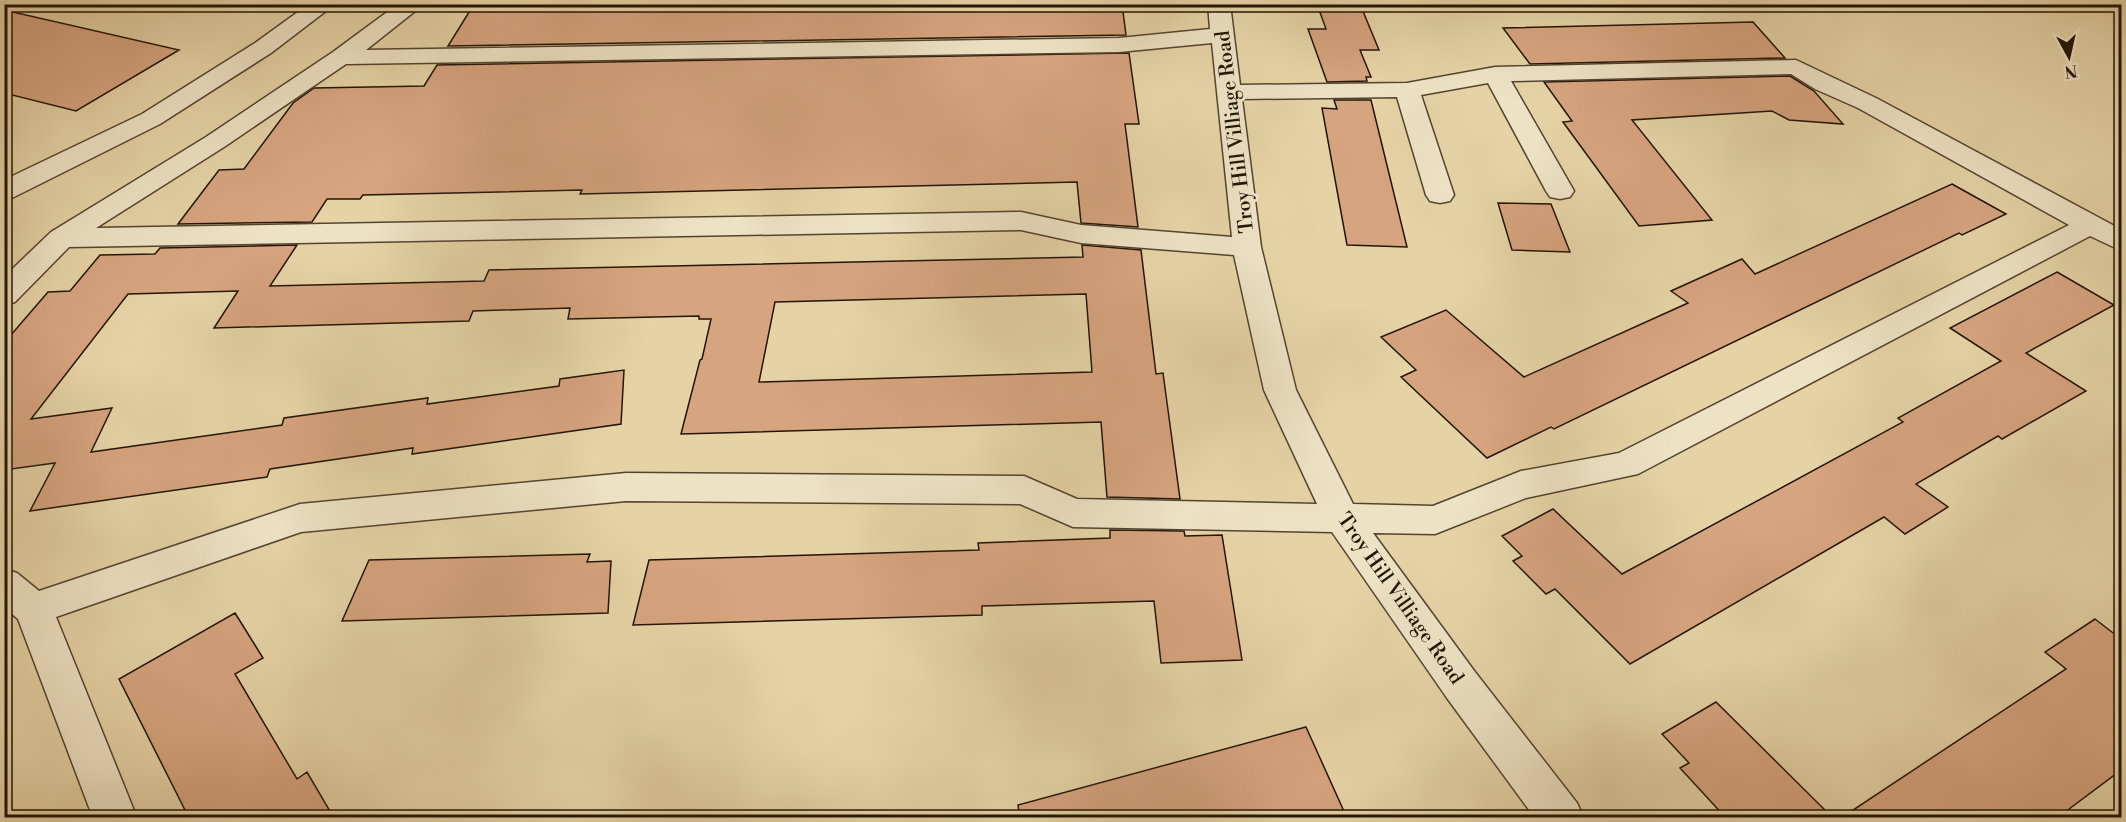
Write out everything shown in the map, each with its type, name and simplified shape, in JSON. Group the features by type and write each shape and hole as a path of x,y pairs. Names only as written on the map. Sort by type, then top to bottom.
{"street":[{"path":"4,191 151,119 263,48 324,4"},
{"path":"4,295 61,238 215,142 341,57 413,4"},
{"path":"341,57 1119,45 1221,20"},
{"name":"Troy Hill Villiage Road","path":"1221,20 1247,247 1280,390 1342,518 1461,685 1562,818"},
{"path":"1230,92 1407,90 1495,74 1796,67 2121,242"},
{"path":"1495,74 1560,191"},
{"path":"1407,90 1440,195"},
{"path":"61,238 1021,221 1081,234 1247,247"},
{"path":"116,818 19,597 300,518 626,488 1024,490 1073,513 1435,520 1521,485 1626,465 2090,225"}],"building":[{"path":"474,4 521,4 519,8 673,4 1122,4 1126,35 448,46"},
{"path":"1317,4 1360,4 1379,50 1360,50 1371,77 1366,77 1367,81 1327,82 1308,29 1326,29"},
{"path":"4,10 179,50 76,111 4,93"},
{"path":"1753,22 1785,58 1530,64 1503,28"},
{"path":"1129,53 1139,124 1125,124 1138,227 1081,223 1077,182 580,194 582,190 363,195 360,199 327,199 312,222 178,224 219,170 244,169 293,103 314,88 424,86 437,65"},
{"path":"1790,76 1814,91 1843,124 1789,120 1772,111 1632,120 1712,220 1639,226 1563,122 1572,121 1544,82"},
{"path":"1334,100 1371,100 1407,247 1347,245 1322,108 1337,109"},
{"path":"1952,184 2006,214 1962,235 1959,233 1554,429 1551,427 1487,458 1401,377 1416,370 1381,337 1446,310 1524,377 1688,303 1671,291 1742,259 1755,274"},
{"path":"1498,203 1551,204 1570,252 1512,250"},
{"path":"297,245 270,286 484,281 489,270 1083,257 1082,245 1141,250 1156,374 1163,373 1180,499 1107,497 1101,422 681,434 711,319 699,319 699,316 568,319 570,308 473,311 469,321 214,328 238,291 128,294 31,419 112,408 91,452 282,425 284,418 428,398 427,404 559,386 560,379 624,370 621,424 412,454 413,448 270,469 267,477 30,511 55,463 4,470 4,343 48,292 70,291 100,255 155,254 160,248","holes":["1086,294 1092,372 759,382 775,302"]},
{"path":"2057,272 2114,305 2026,353 2086,391 2002,439 1998,436 1916,484 1948,507 1905,534 1884,517 1630,664 1555,589 1546,594 1513,561 1522,556 1502,536 1553,509 1622,574 1903,422 1898,418 2001,361 1950,328"},
{"path":"1110,530 1184,531 1185,536 1222,535 1242,660 1161,663 1154,601 982,606 982,615 633,625 649,560 979,550 978,543 1110,538"},
{"path":"590,554 587,562 611,561 608,613 342,621 369,560"},
{"path":"235,613 263,658 235,674 297,779 307,772 334,818 189,818 119,679"},
{"path":"2095,619 2121,639 2121,770 2057,818 1841,818 2066,669 2045,652"},
{"path":"1716,702 1833,818 1726,818 1680,768 1689,763 1662,734"},
{"path":"1306,727 1347,818 1020,818 1018,805"}]}
